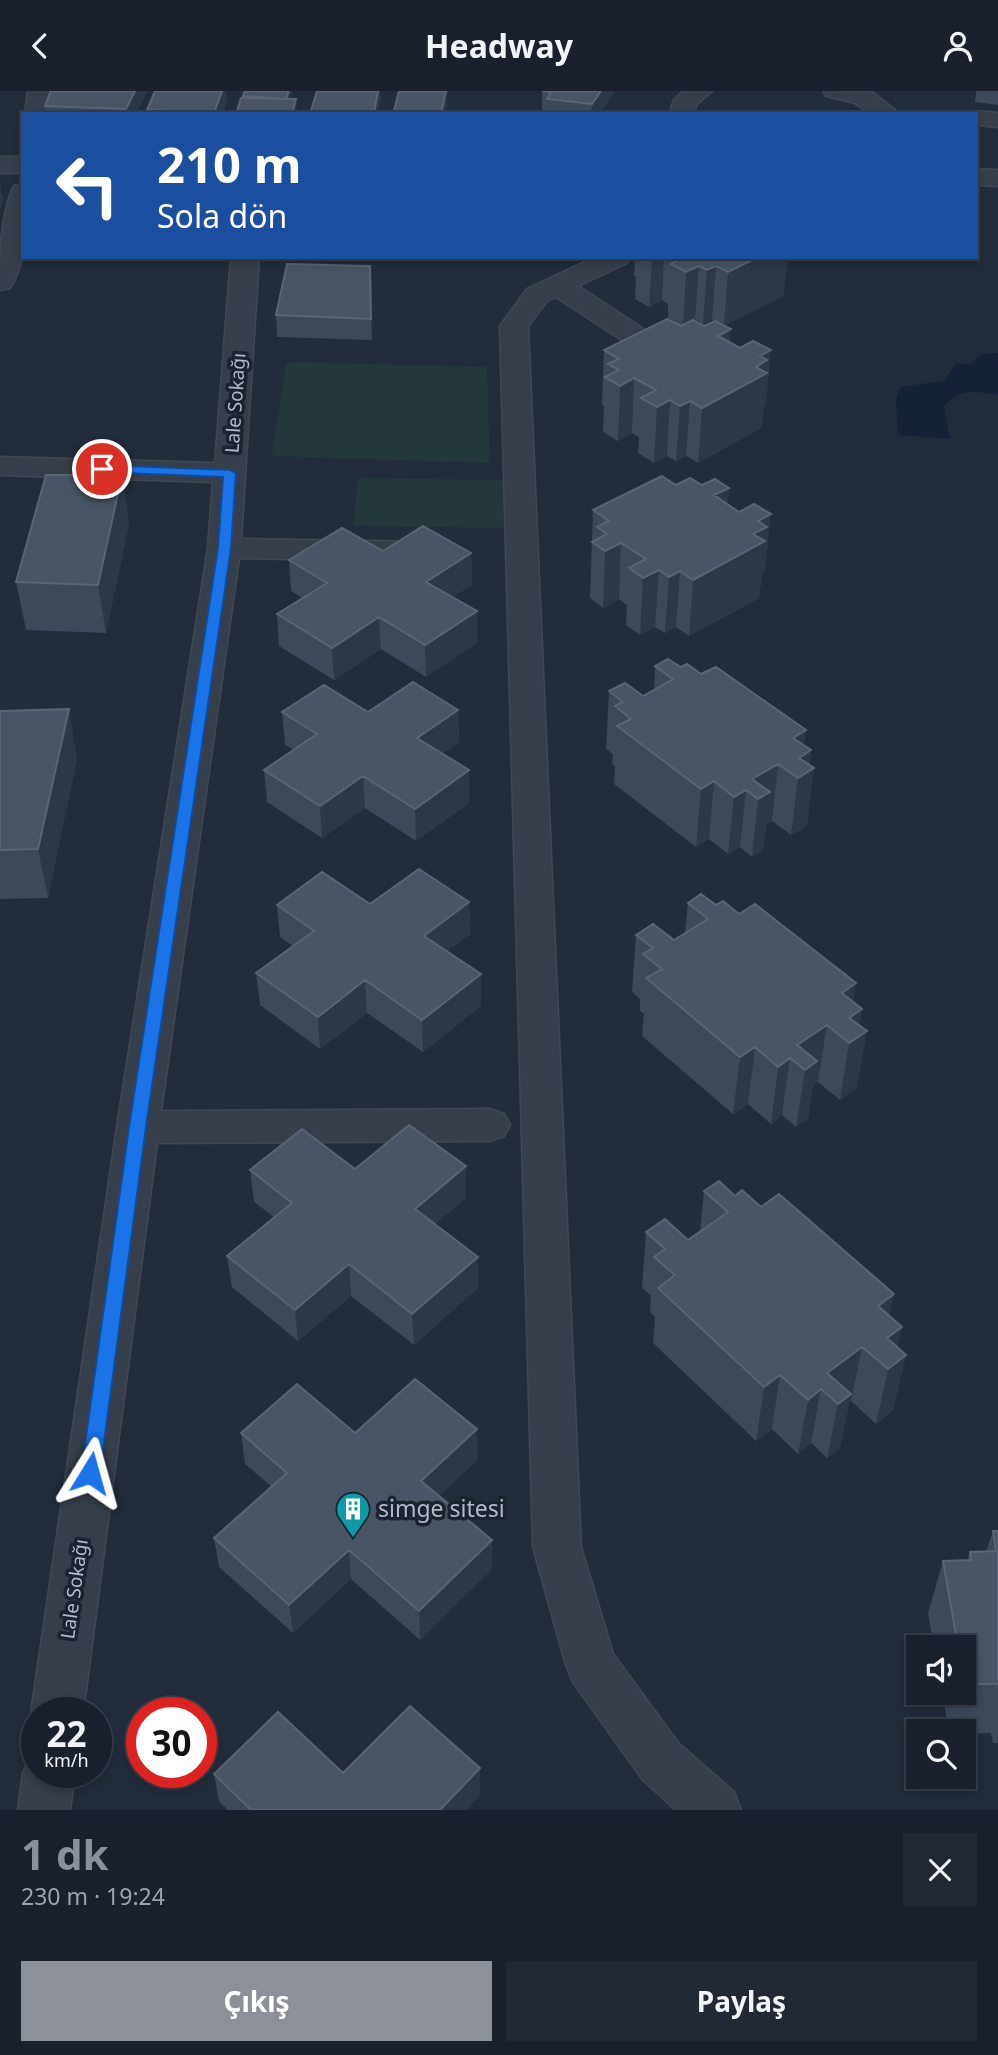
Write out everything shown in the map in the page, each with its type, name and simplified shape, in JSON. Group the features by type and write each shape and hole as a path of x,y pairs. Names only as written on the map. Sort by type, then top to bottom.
{"street":[{"path":"37,112 40,91"},
{"path":"682,112 686,100 700,91"},
{"path":"835,91 863,97 885,112"},
{"path":"978,118 998,120"},
{"path":"0,166 21,165"},
{"path":"978,177 998,178"},
{"path":"0,282 21,200"},
{"name":"Lale Sokağı","path":"59,1697 138,1127 224,548 245,259"},
{"path":"613,259 537,295 514,326 557,1547 591,1665 661,1762 715,1810"},
{"path":"557,285 667,356"},
{"path":"0,466 230,473"},
{"path":"224,548 459,553"},
{"path":"138,1127 489,1125"},
{"path":"44,1810 47,1788"}],"green space":[{"path":"286,362 487,367 490,463 272,456"},
{"path":"358,478 504,480 503,528 353,526"}],"water":[{"path":"998,353 998,395 968,392 955,397 944,407 950,439 898,435 896,400 900,387 943,381 956,363 971,364 981,354"}],"building":[{"path":"51,91 135,91 126,109 45,106"},
{"path":"155,91 222,91 214,112 147,110"},
{"path":"245,91 289,91 286,99 243,96"},
{"path":"317,91 378,91 374,112 311,112"},
{"path":"399,91 446,91 441,112 394,112"},
{"path":"542,91 601,91 592,104 547,99 551,92"},
{"path":"241,98 296,99 293,112 237,112"},
{"path":"680,259 754,259 728,272 716,266 707,270 699,266 686,272 671,264"},
{"path":"287,264 370,266 371,319 276,315"},
{"path":"667,319 681,326 693,320 704,326 715,321 731,329 718,336 740,348 753,341 771,350 760,356 767,360 756,367 767,373 702,408 690,401 680,406 670,400 657,407 641,398 656,390 634,378 620,386 605,377 619,370 608,364 619,359 604,350"},
{"path":"46,475 122,475 98,585 16,582"},
{"path":"662,476 676,485 690,478 702,485 715,479 729,488 714,495 739,512 754,504 771,514 758,521 767,527 753,534 765,541 693,580 680,571 669,577 659,570 643,578 629,568 646,559 621,543 605,551 592,542 607,534 597,527 609,521 593,510"},
{"path":"423,526 471,553 426,582 477,611 425,645 379,617 332,648 277,614 327,583 289,560 342,528 383,551"},
{"path":"668,659 681,667 687,664 701,674 716,667 806,730 793,738 811,750 799,758 814,768 798,778 778,764 752,779 770,792 758,799 746,790 734,797 714,781 701,789 617,726 631,719 615,706 623,702 609,691 625,683 643,696 673,679 655,666"},
{"path":"413,682 458,710 417,738 469,770 415,809 363,776 320,806 264,770 317,734 282,712 324,685 368,712"},
{"path":"69,709 38,849 0,850 0,711"},
{"path":"419,869 469,902 424,936 481,974 422,1020 365,980 318,1017 256,973 314,931 277,905 322,872 370,904"},
{"path":"701,894 716,905 723,901 739,914 755,904 856,983 842,993 862,1009 849,1018 867,1031 849,1043 827,1025 797,1045 817,1061 805,1070 790,1058 778,1067 755,1047 740,1057 646,978 662,969 643,954 653,948 636,935 653,924 674,940 708,919 688,903"},
{"path":"409,1125 466,1166 415,1209 478,1257 412,1314 349,1264 295,1310 227,1256 292,1203 250,1170 302,1129 355,1169"},
{"path":"719,1181 735,1196 742,1190 761,1207 779,1194 894,1294 878,1306 902,1327 887,1338 906,1355 888,1369 862,1347 827,1373 851,1394 838,1404 821,1389 808,1400 780,1375 764,1387 658,1288 675,1275 654,1257 665,1249 646,1232 665,1219 688,1240 728,1212 704,1191"},
{"name":"simge sitesi","path":"415,1379 477,1429 421,1481 492,1540 419,1611 349,1550 289,1605 214,1538 287,1473 241,1433 297,1384 355,1433"},
{"path":"993,1531 998,1531 998,1684 976,1684 976,1635 956,1635 943,1561 971,1560 970,1552 996,1551"},
{"path":"410,1706 480,1768 440,1810 251,1810 217,1777 217,1771 278,1712 343,1773"}],"place":[{"name":"simge sitesi","path":"353,1539"}],"route":[{"path":"90,1473 138,1127 224,548 230,473 102,469"}]}
